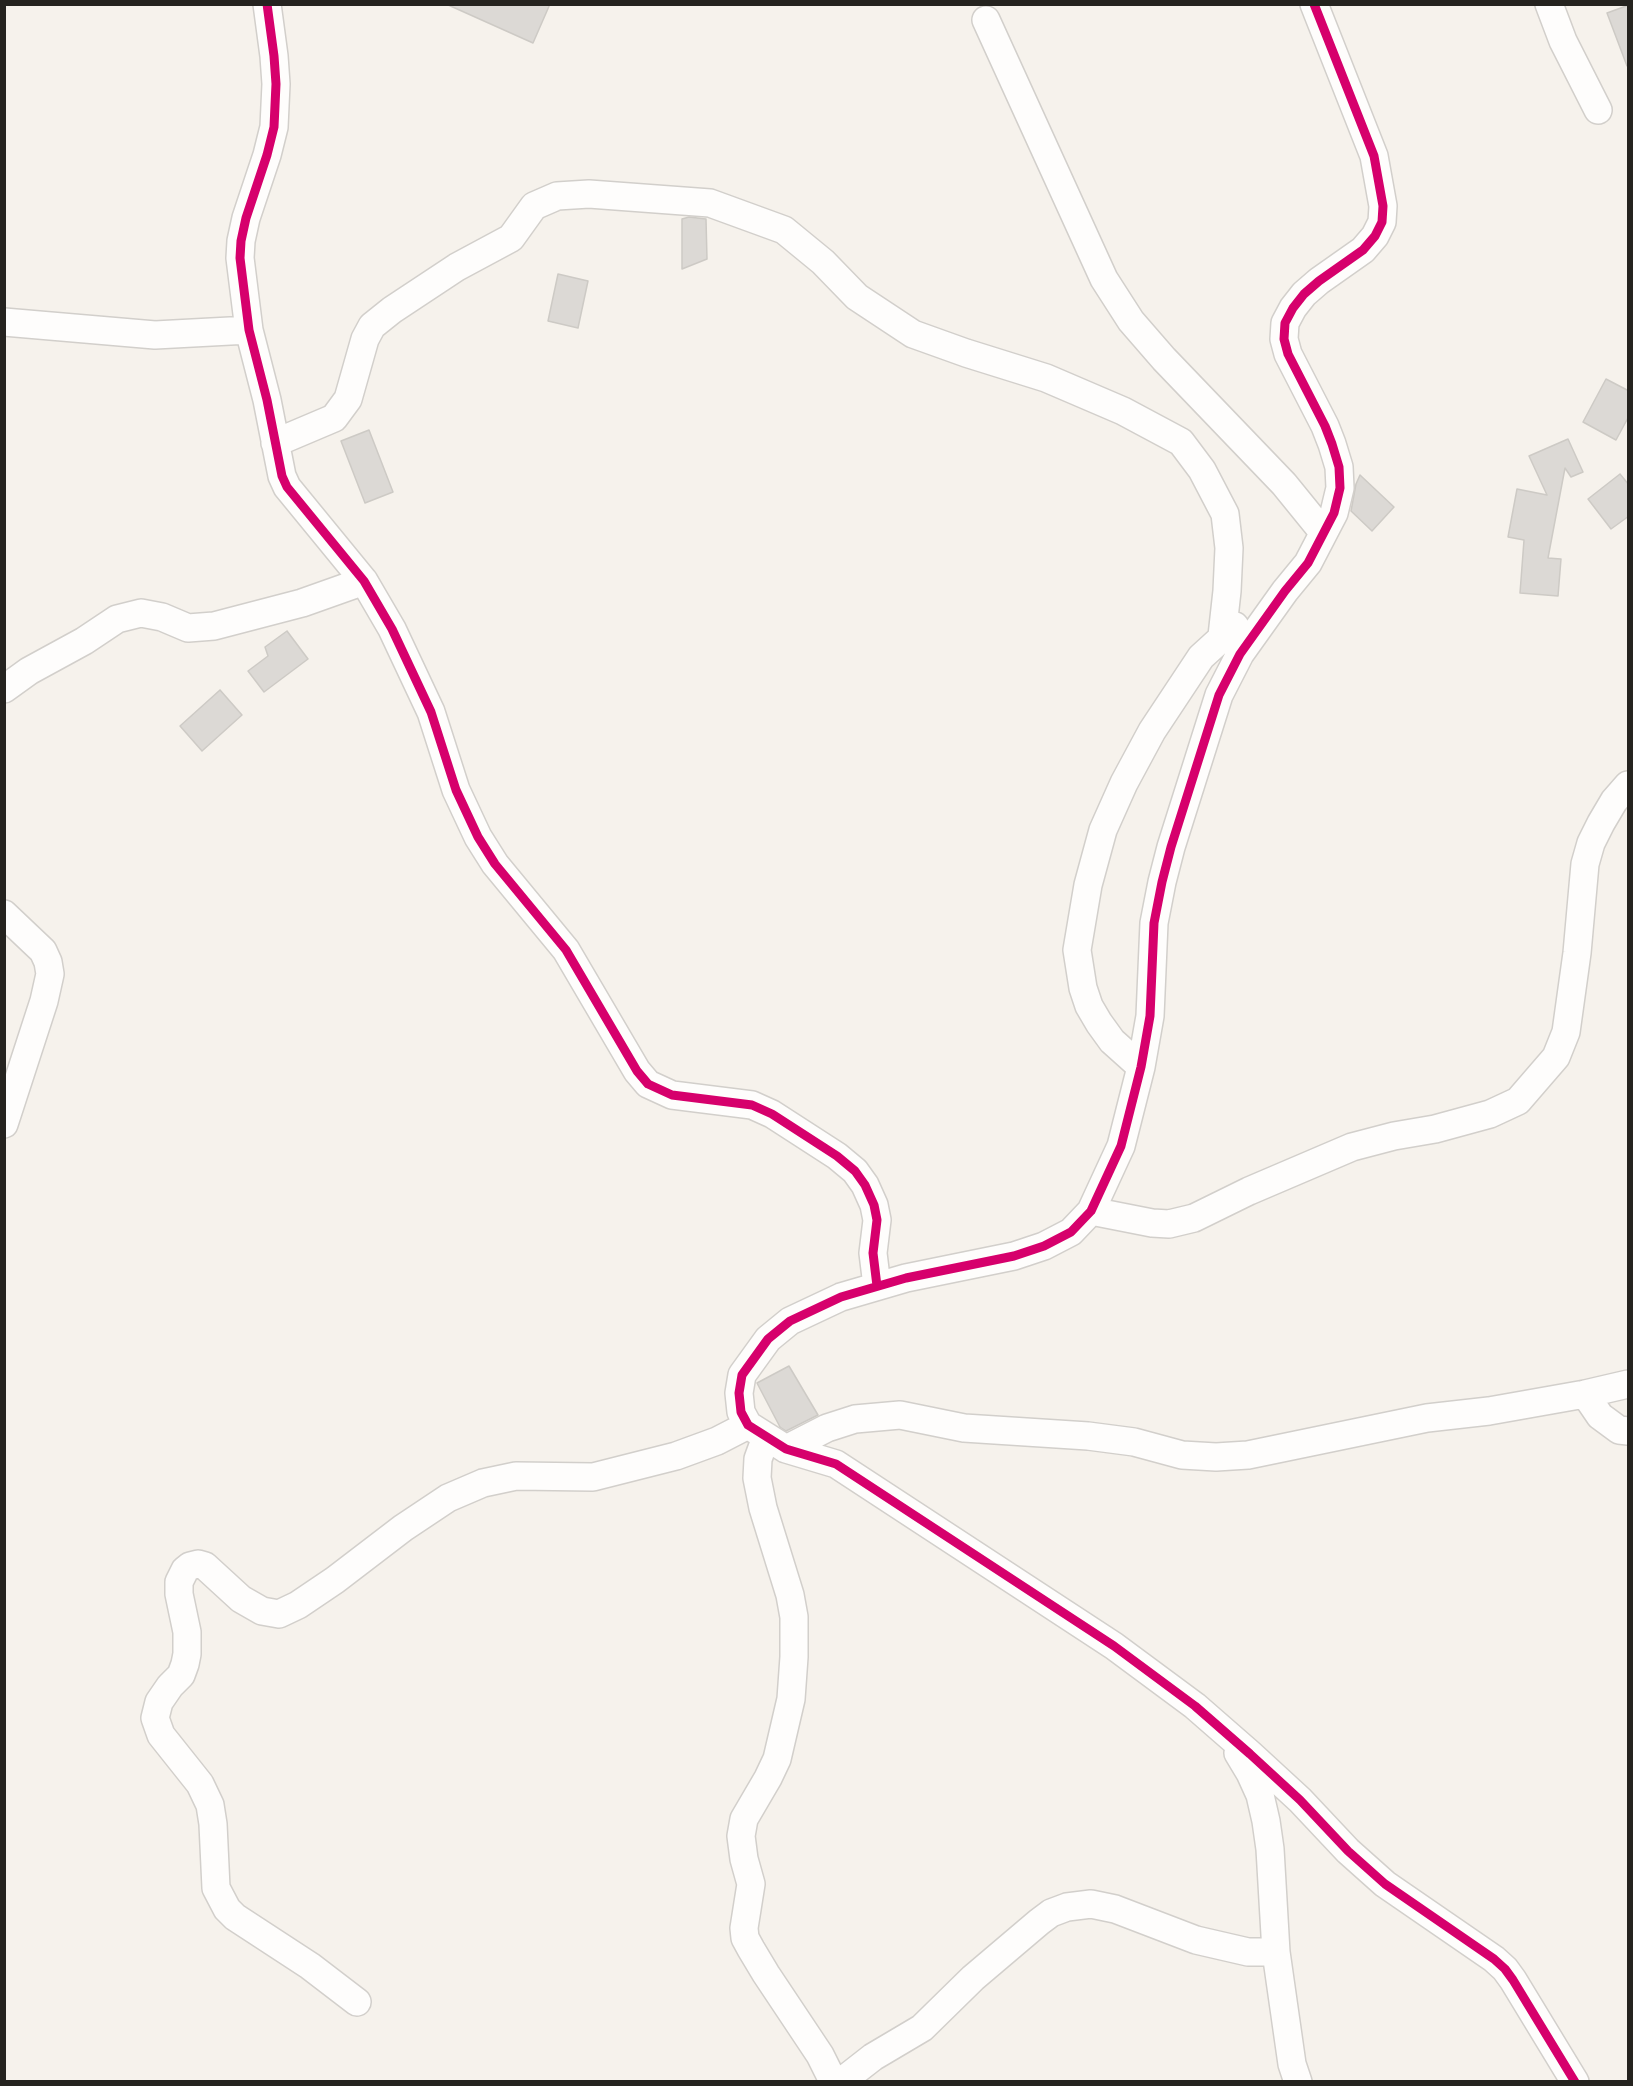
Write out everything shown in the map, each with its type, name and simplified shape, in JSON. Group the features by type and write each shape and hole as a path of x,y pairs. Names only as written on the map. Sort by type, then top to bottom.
{"street":[{"path":"267,4 276,94 273,127 241,241 241,277 249,330 267,400 282,476 287,487 364,581 392,629 431,712 456,790 474,830 495,864 566,950 637,1071 648,1084 672,1095 752,1106 772,1114 837,1156 855,1171 865,1185 874,1205 877,1220 873,1253 877,1287"},
{"path":"1314,4 1374,156 1383,206 1382,222 1376,236 1363,250 1304,294 1293,308 1286,323 1284,339 1288,354 1325,426 1339,467 1340,488 1334,513 1308,563 1240,654 1219,695 1171,847 1154,923 1150,1016 1141,1067 1121,1146 1091,1211 1071,1232 1044,1246 1014,1256 906,1278 841,1297 790,1321 768,1340 742,1375 739,1393 741,1412 767,1437 836,1464 1114,1646 1195,1706 1300,1800 1348,1851 1385,1884 1494,1959 1513,1980 1575,2082"},
{"path":"1550,4 1563,41 1598,110"},
{"path":"986,20 1104,279 1126,313 1164,359 1284,484 1323,532"},
{"path":"275,443 334,418 348,399 365,339 372,326 392,310 458,267 512,238 534,206 557,196 589,194 710,203 784,230 822,262 857,297 913,334 1046,378 1123,411 1163,430 1181,442 1202,470 1225,514 1229,548 1222,636"},
{"path":"4,322 155,335 249,330"},
{"path":"4,689 29,670 84,641 117,619 141,613 162,617 188,628 214,626 302,603 364,581"},
{"path":"1141,1067 1112,1041 1089,1006 1083,988 1077,950 1088,885 1103,830 1124,783 1152,731 1201,657 1248,615 1285,591"},
{"path":"1091,1211 1152,1223 1169,1224 1194,1218 1269,1182 1352,1147 1490,1114 1518,1101 1556,1057 1566,1032 1576,963 1585,864 1591,843 1601,823 1614,801 1629,785"},
{"path":"4,914 44,951 50,974 44,1001 4,1124"},
{"path":"357,2002 293,1954 235,1917 227,1909 216,1888 210,1805 200,1784 161,1736 155,1718 159,1702 181,1675 188,1654 187,1632 180,1610 179,1582 185,1570 190,1566 198,1564 205,1566 241,1599 262,1611 279,1614 298,1605 335,1580 403,1528 448,1498 483,1483 516,1476 593,1477 676,1456 717,1441 767,1437 827,1428 855,1419 900,1415 964,1428 1088,1436 1134,1442 1182,1455 1216,1457 1248,1455 1427,1418 1489,1411 1629,1384"},
{"path":"1585,1394 1600,1416 1619,1430 1629,1431"},
{"path":"767,1437 758,1459 757,1478 763,1508 790,1595 794,1617 794,1657 791,1699 777,1759 744,1819 741,1836 751,1884 744,1928 745,1938 761,1966 820,2055 830,2074 839,2082 873,2057 922,2028 973,1978 1039,1922 1051,1913 1067,1907 1091,1904 1115,1909 1196,1940 1222,1947 1248,1952 1276,1952"},
{"path":"1225,1732 1250,1773 1260,1795 1266,1821 1270,1849 1276,1952 1292,2064 1298,2082"}],"building":[{"path":"446,4 550,4 533,43"},
{"path":"1629,5 1629,66 1627,66 1607,13"},
{"path":"689,217 706,219 707,259 682,269 682,219"},
{"path":"558,274 588,281 578,328 548,321"},
{"path":"1606,379 1629,391 1629,416 1616,440 1583,422"},
{"path":"369,430 393,492 365,503 341,441"},
{"path":"1568,439 1583,472 1571,477 1565,468 1548,558 1561,559 1558,596 1520,593 1524,540 1508,537 1517,489 1547,495 1529,456"},
{"path":"1620,474 1629,485 1629,516 1611,529 1588,499"},
{"path":"1360,475 1394,507 1372,531 1351,511"},
{"path":"287,631 308,659 264,692 248,671 268,656 265,647"},
{"path":"220,690 242,715 202,751 180,726"},
{"path":"789,1366 818,1415 786,1431 780,1427 757,1383"}],"cycle path":[{"path":"267,4 276,84 274,127 246,218 240,258 249,330 267,400 282,476 287,487 364,581 392,629 431,712 456,790 478,837 495,864 566,950 637,1071 648,1084 672,1095 752,1105 772,1114 837,1156 855,1171 865,1185 874,1205 877,1220 873,1253 877,1286"},
{"path":"1314,4 1374,156 1383,206 1382,222 1375,236 1363,250 1304,294 1285,323 1284,339 1288,354 1332,444 1339,467 1340,488 1334,513 1308,563 1240,654 1219,695 1162,882 1154,923 1150,1016 1141,1067 1121,1146 1091,1211 1071,1232 1044,1246 1014,1256 906,1278 841,1297 790,1321 768,1339 742,1375 739,1393 741,1412 748,1425 786,1449 836,1464 1114,1646 1195,1706 1300,1800 1348,1851 1385,1884 1494,1959 1505,1969 1575,2082"}]}
